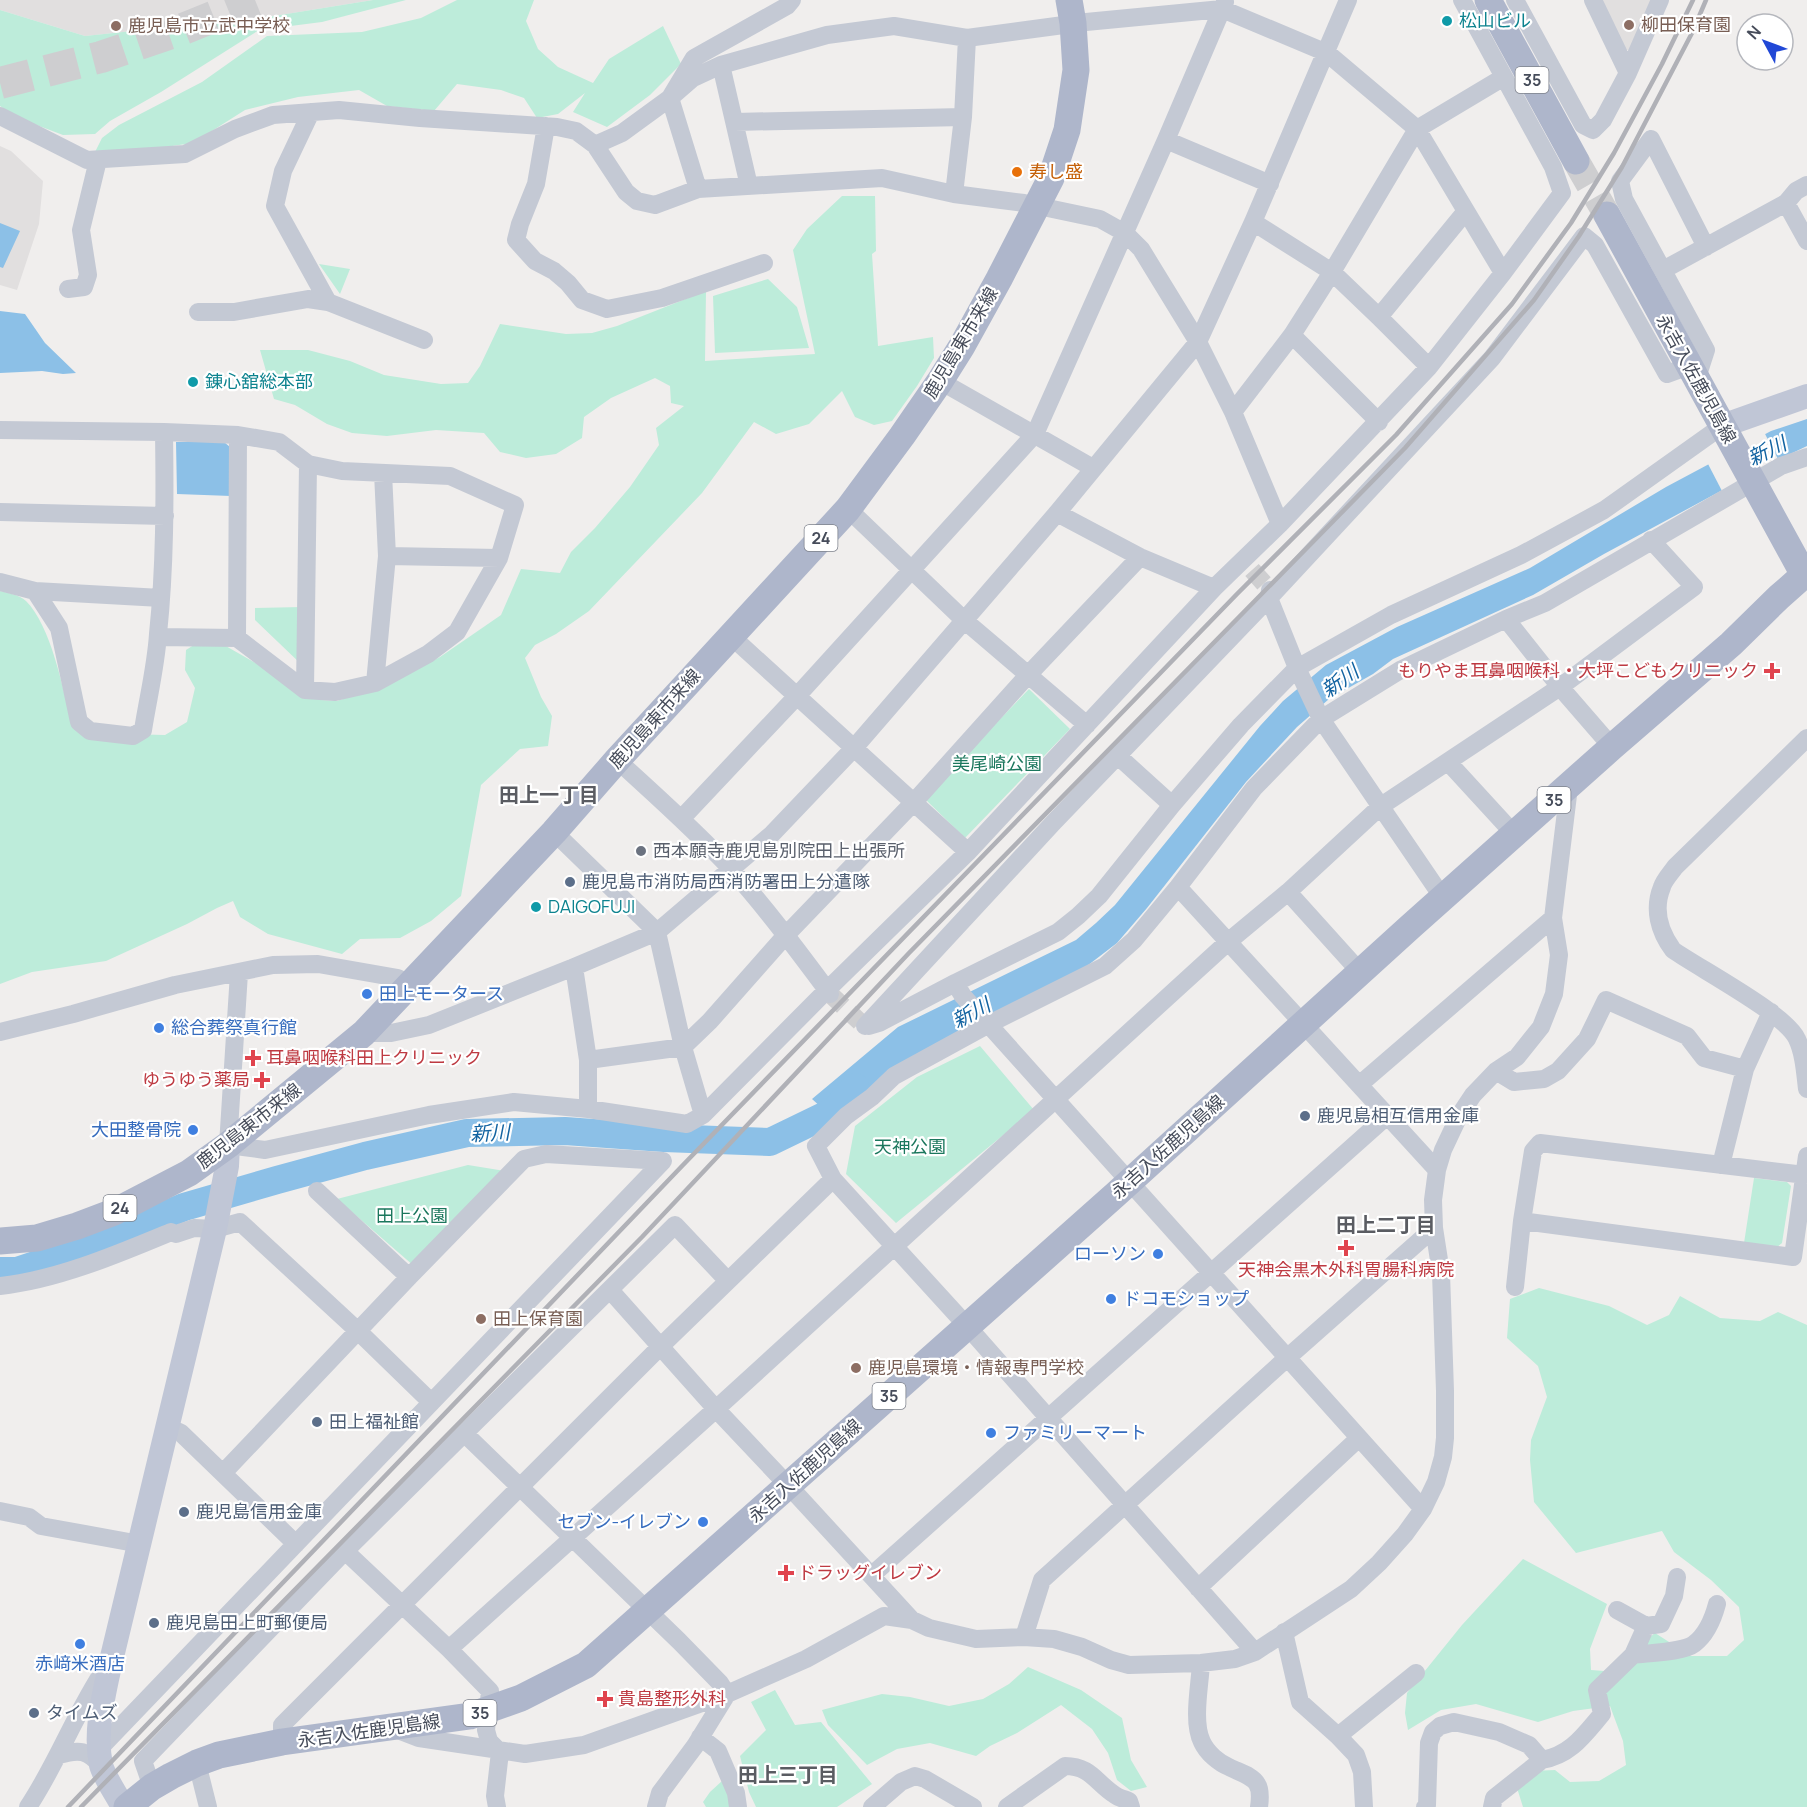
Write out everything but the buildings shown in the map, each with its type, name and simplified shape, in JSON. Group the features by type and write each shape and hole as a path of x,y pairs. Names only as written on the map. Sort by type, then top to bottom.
{"main road":[{"name":"35","path":"1488,0 1576,161"},
{"name":"鹿児島東市来線","path":"0,1241 37,1238 114,1212 227,1155 364,1033 409,987 554,832 617,760 848,509 940,381 976,320 1050,178 1067,130 1076,70 1071,12"},
{"name":"永吉入佐鹿児島線","path":"125,1807 152,1787 197,1763 219,1755 282,1742 449,1720 488,1711 522,1698 586,1665 1130,1182 1612,747 1731,644 1779,597 1806,577 1607,215"}],"street":[{"path":"698,189 670,98 694,58 788,6 792,0"},
{"path":"364,1033 392,1033 429,1025 657,932 772,834 854,748 1057,513 1198,342 1270,184 1348,0"},
{"path":"227,1155 265,1150 429,1114 514,1102 588,1109 687,1124 703,1115 968,852 1214,588 1248,565 1280,524 1429,367 1562,193 1553,167 1462,0"},
{"path":"1515,0 1583,125 1593,130 1603,120 1628,73 1660,0"},
{"path":"1593,0 1628,73"},
{"path":"595,145 622,133 693,78 721,65 827,35 894,26 967,38 1071,12 1224,5 1327,53 1417,129 1503,273"},
{"path":"681,819 797,696 1035,434 1224,5"},
{"path":"954,194 963,117 967,38"},
{"path":"721,65 749,186"},
{"path":"1233,412 1292,335 1417,129 1504,77"},
{"path":"0,116 87,160 185,154 235,129 273,115 311,112 339,110 546,126 576,131 595,145 626,192 637,201 655,205 698,189 882,178 954,194 1037,206 1100,219 1125,233 1141,249 1198,342 1233,412 1280,524"},
{"path":"311,112 283,171 275,206 328,302"},
{"path":"735,122 963,117"},
{"path":"546,126 536,184 516,240 536,261 554,271 568,283 582,300 607,309 662,298 764,263"},
{"path":"1706,247 1652,139 1620,182 1624,199 1706,350 1693,373 1666,374 1595,244 1584,236 1492,358 1118,756 862,1024 879,1023 1058,932 1078,916 1099,896 1172,805 1241,725 1297,669 1391,615 1521,555 1604,510 1722,426 1807,396"},
{"path":"1166,140 1270,184"},
{"path":"68,289 84,287 88,275 81,230 98,160"},
{"path":"1664,270 1786,203 1796,191 1807,185"},
{"path":"1786,203 1807,241"},
{"path":"1380,316 1466,211"},
{"path":"1253,222 1332,272 1380,316 1429,367"},
{"path":"198,312 234,312 308,299 328,302 424,340"},
{"path":"1292,335 1379,422"},
{"path":"940,381 1093,468"},
{"path":"0,430 238,435 279,442 309,464 342,471 450,476 515,505 499,558 457,633 428,654 375,683 335,692 305,690 237,638 158,637"},
{"path":"35,591 59,628 79,722 90,731 133,736 143,730 158,637 161,598 165,516 164,432"},
{"path":"237,638 238,435"},
{"path":"1255,1652 967,1326 833,1179 816,1146 846,1116 872,1097 894,1076 989,1024 1105,966 1134,940 1254,788 1322,719 1402,669 1506,619 1545,603 1651,540 1754,484 1781,466 1807,456"},
{"path":"305,690 309,464"},
{"path":"375,683 387,556 383,473"},
{"path":"848,509 965,621 1086,726"},
{"path":"0,512 165,516"},
{"path":"1057,513 1140,557 1214,588"},
{"path":"449,1649 1381,806 1560,687 1694,587 1651,540"},
{"path":"387,556 499,558"},
{"path":"588,1060 683,1047 710,1021 786,935 914,802 1028,675 1140,557"},
{"path":"0,582 35,591 161,598"},
{"path":"1269,594 1297,669 1322,719 1443,898"},
{"path":"1506,619 1612,747"},
{"path":"731,636 968,852"},
{"path":"1807,738 1675,867 1662,885 1657,905 1659,924 1673,950 1771,1012 1797,1037 1805,1059 1807,1089"},
{"path":"1118,756 1172,805"},
{"path":"617,760 730,868 786,935 828,992"},
{"path":"1448,762 1515,835"},
{"path":"392,1727 419,1738 525,1755 584,1745 727,1694 806,1659 884,1617 912,1620 929,1628 976,1639 1024,1637 1054,1639 1130,1665 1201,1663 1235,1659 1255,1652 1351,1589 1379,1563 1405,1534 1423,1509 1436,1482 1443,1457 1445,1391 1441,1273 1434,1228 1433,1200 1437,1170 1443,1150 1459,1116 1473,1095 1496,1071 1517,1057 1542,1027 1554,994 1559,956 1553,918 1569,787"},
{"path":"554,832 657,932 683,1047 703,1115"},
{"path":"1178,887 1437,1170"},
{"path":"1287,892 1360,973"},
{"path":"1359,1085 1553,918"},
{"path":"0,1032 175,985 273,965 318,964 398,978 409,987"},
{"path":"574,967 588,1060 588,1109"},
{"path":"125,1807 101,1757 100,1716 111,1661 217,1218 227,1155 239,973"},
{"path":"955,983 963,996 1423,1509"},
{"path":"1496,1071 1514,1082 1544,1078 1558,1071 1587,1039 1606,999 1688,1036 1704,1058 1745,1069"},
{"path":"1721,1165 1745,1069 1771,1012"},
{"path":"872,1575 1387,1116"},
{"path":"1515,1287 1533,1151 1540,1143 1805,1175"},
{"path":"59,1755 82,1751 93,1757 101,1757 296,1544 663,1161 546,1154 524,1159 223,1473"},
{"path":"1522,1221 1793,1257 1807,1156"},
{"path":"282,1742 282,1725 519,1486 833,1179"},
{"path":"317,1191 409,1277"},
{"path":"0,1286 59,1273 171,1232 176,1234 217,1218 240,1222 431,1402"},
{"path":"152,1787 143,1761 345,1551 675,1224 728,1281"},
{"path":"1024,1637 1042,1580 1434,1228"},
{"path":"610,1290 716,1409 912,1620"},
{"path":"168,1427 181,1433 296,1544"},
{"path":"465,1434 648,1610 720,1683 727,1694"},
{"path":"1198,1588 1359,1438"},
{"path":"0,1511 29,1517 41,1526 140,1544"},
{"path":"345,1551 490,1691 486,1730 489,1741 500,1752"},
{"path":"1617,1610 1646,1626 1660,1624 1674,1596 1677,1576"},
{"path":"1634,1655 1692,1646 1704,1633 1718,1604"},
{"path":"1492,1807 1494,1798 1542,1760 1555,1758 1577,1744 1602,1714 1597,1690 1634,1655 1646,1626"},
{"path":"1284,1632 1300,1702 1356,1755 1362,1772 1364,1807"},
{"path":"28,1807 59,1755 93,1687 111,1661"},
{"path":"1201,1663 1197,1723 1202,1742 1214,1757 1227,1767 1245,1774 1257,1784 1260,1797 1259,1807"},
{"path":"1338,1736 1416,1673"},
{"path":"656,1807 660,1793 727,1694"},
{"path":"1425,1807 1427,1805 1429,1743 1433,1732 1440,1726 1454,1722 1499,1731 1529,1745 1542,1760"},
{"path":"700,1737 718,1751 736,1793 738,1807"},
{"path":"497,1807 495,1796 500,1752"},
{"path":"197,1763 208,1807"},
{"path":"1007,1807 1065,1766 1076,1766 1085,1770 1116,1796 1129,1801 1131,1807"},
{"path":"872,1807 901,1782 915,1776 926,1779 973,1807"}],"shaded area":[{"name":"鹿児島市立武中学校","path":"0,0 373,0 274,16 85,36 0,10"},
{"name":"柳田保育園","path":"1602,0 1656,0 1633,50 1625,50"},
{"path":"0,146 11,151 43,181 39,224 17,290 0,285"}],"green space":[{"path":"373,0 406,0 322,22 259,30 161,92 110,121 95,134 63,135 18,118 0,106 0,10 85,36 274,16"},
{"path":"457,0 534,0 526,21 538,49 558,67 593,83 609,59 663,26 681,64 650,95 607,127 573,112 585,93 558,114 537,118 524,98 501,90 457,84 434,111 387,106 359,90 298,97 245,110 193,143 137,151 95,152 102,138 119,125 202,82 267,36 362,32 421,18"},
{"path":"842,196 875,196 876,251 872,254 878,346 933,337 934,358 892,421 874,425 855,417 842,391 809,424 776,434 754,422 702,493 589,611 556,634 535,645 525,658 541,697 552,716 548,746 520,749 481,785 461,896 431,921 400,938 360,939 342,954 268,934 240,917 233,901 106,961 32,972 0,984 0,591 23,599 35,612 55,658 71,722 88,733 165,735 187,722 195,688 185,670 186,650 197,643 224,645 321,700 337,701 384,685 440,657 501,615 521,569 560,573 571,552 630,487 659,445 656,428 684,406 671,403 670,386 655,378 611,398 584,417 582,438 556,454 526,458 500,452 484,433 436,430 387,436 352,433 327,424 295,405 274,399 260,350 308,350 350,361 384,375 441,384 468,383 480,366 500,324 566,334 592,333 617,326 706,291 705,361 815,354 793,250 807,229"},
{"path":"319,264 350,269 340,294"},
{"path":"768,279 797,307 809,348 715,353 713,296"},
{"path":"302,607 302,665 255,620 255,608"},
{"name":"美尾崎公園","path":"1029,689 1070,729 965,838 924,798"},
{"name":"天神公園","path":"980,1046 1034,1110 896,1223 846,1174 855,1126 917,1077"},
{"name":"田上公園","path":"468,1165 505,1171 414,1266 337,1199"},
{"path":"1754,1178 1787,1182 1791,1186 1782,1243 1776,1248 1744,1243"},
{"path":"1539,1288 1609,1306 1647,1325 1669,1315 1680,1296 1720,1318 1760,1321 1778,1312 1807,1325 1807,1807 1523,1807 1517,1788 1532,1771 1555,1770 1570,1782 1599,1781 1626,1765 1623,1741 1610,1706 1573,1711 1538,1722 1476,1704 1441,1710 1408,1730 1405,1713 1407,1693 1462,1625 1523,1559 1607,1604 1590,1649 1591,1670 1604,1671 1655,1633 1691,1656 1727,1656 1744,1640 1739,1607 1711,1580 1674,1552 1662,1531 1576,1553 1534,1502 1530,1460 1531,1440 1547,1397 1538,1366 1507,1338 1510,1299"},
{"path":"1028,1667 1081,1690 1122,1718 1131,1760 1147,1787 1131,1791 1117,1780 1108,1753 1092,1729 1061,1705 976,1756 930,1743 897,1749 867,1765 828,1725 822,1710 882,1694 910,1697 949,1706 983,1699 1009,1684"},
{"path":"775,1690 795,1725 821,1722 872,1784 837,1807 756,1807 749,1792 740,1756 766,1730 751,1702"},
{"path":"734,1770 744,1807 706,1807 703,1802 710,1792"}],"water":[{"path":"0,223 20,231 3,268 0,267"},
{"path":"0,311 25,314 45,343 76,373 42,371 0,373"},
{"path":"1807,419 1807,446 1604,554 1533,595 1393,659 1373,674 1329,699 1297,727 1246,782 1117,943 1087,966 833,1118 812,1099 898,1027 1076,940 1115,905 1260,726 1283,701 1326,665 1397,627 1530,568 1666,487 1771,431"},
{"path":"176,442 224,442 230,447 231,496 177,494"}],"pier":[{"path":"1764,432 1779,461 1722,491 1707,462"}],"waterway":[{"name":"新川","path":"0,1271 17,1271 89,1247 184,1207 365,1156 467,1133 565,1131 770,1142 834,1111 855,1087"}],"tunnel":[{"path":"0,83 101,57 183,29 255,0"},
{"path":"1576,161 1607,215"},
{"path":"1252,570 1270,590"},
{"path":"830,994 860,1022"}],"railway":[{"path":"68,1807 683,1165 1237,594 1396,435 1512,304 1571,223 1614,153 1662,64 1693,0"},
{"path":"81,1807 642,1237 909,953 1405,448 1534,300 1579,236 1622,167 1692,33 1706,0"}],"place":[{"name":"松山ビル","path":"1447,21"},
{"name":"柳田保育園","path":"1629,25"},
{"name":"鹿児島市立武中学校","path":"116,26"},
{"name":"寿し盛","path":"1017,172"},
{"name":"錬心舘総本部","path":"193,382"},
{"name":"もりやま耳鼻咽喉科・大坪こどもクリニック","path":"1772,671"},
{"name":"西本願寺鹿児島別院田上出張所","path":"641,851"},
{"name":"鹿児島市消防局西消防署田上分遣隊","path":"570,882"},
{"name":"DAIGOFUJI","path":"536,907"},
{"name":"田上モータース","path":"367,994"},
{"name":"総合葬祭真行館","path":"159,1028"},
{"name":"耳鼻咽喉科田上クリニック","path":"253,1058"},
{"name":"ゆうゆう薬局","path":"262,1080"},
{"name":"鹿児島相互信用金庫","path":"1305,1116"},
{"name":"大田整骨院","path":"193,1130"},
{"name":"天神会黒木外科胃腸科病院","path":"1346,1248"},
{"name":"ローソン","path":"1158,1254"},
{"name":"ドコモショップ","path":"1111,1299"},
{"name":"田上保育園","path":"481,1319"},
{"name":"鹿児島環境・情報専門学校","path":"856,1368"},
{"name":"田上福祉館","path":"317,1422"},
{"name":"ファミリーマート","path":"991,1433"},
{"name":"鹿児島信用金庫","path":"184,1512"},
{"name":"セブン-イレブン","path":"703,1522"},
{"name":"ドラッグイレブン","path":"786,1573"},
{"name":"鹿児島田上町郵便局","path":"154,1623"},
{"name":"赤﨑米酒店","path":"80,1644"},
{"name":"貴島整形外科","path":"605,1699"},
{"name":"タイムズ","path":"34,1713"}],"district":[{"name":"田上一丁目","path":"549,795"},
{"name":"田上二丁目","path":"1386,1225"},
{"name":"田上三丁目","path":"788,1775"}]}
